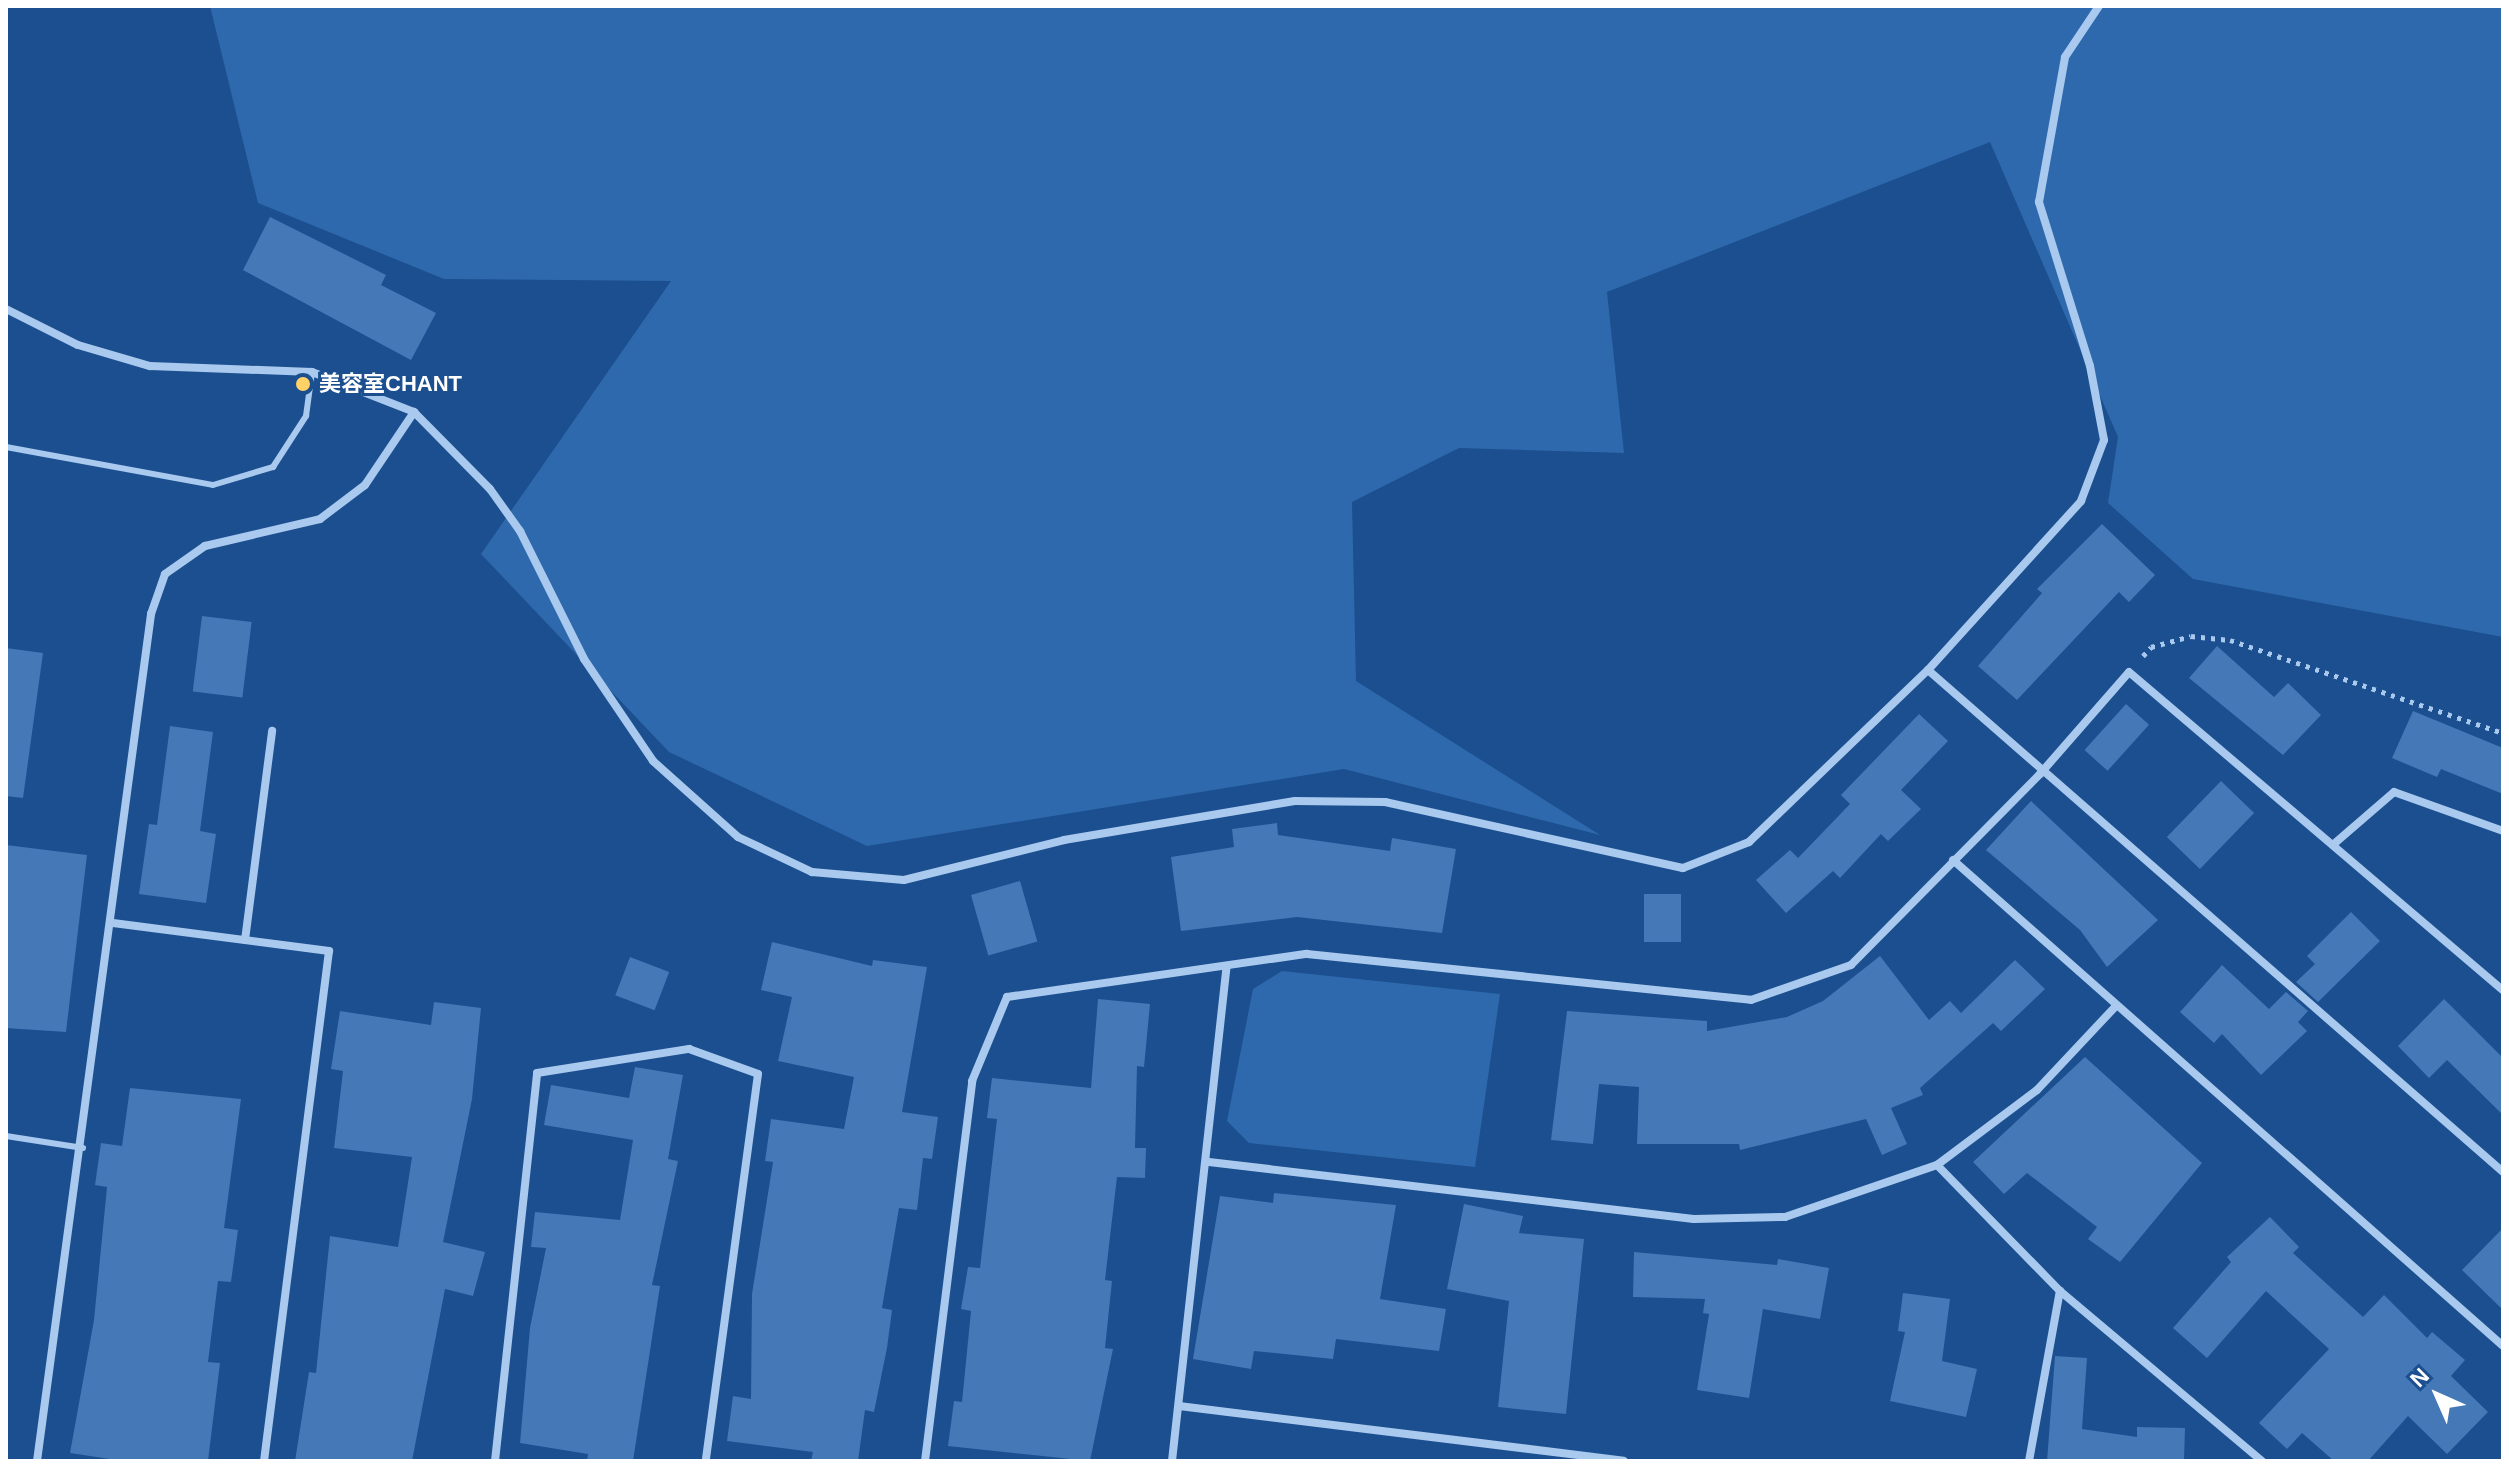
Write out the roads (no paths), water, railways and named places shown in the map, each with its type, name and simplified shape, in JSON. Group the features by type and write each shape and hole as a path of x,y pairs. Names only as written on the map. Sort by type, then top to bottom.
{"street":[{"path":"6,309 78,345 150,366 312,372 414,412 490,489 520,531 584,659 653,761 738,837 812,872 904,880 1064,840 1295,801 1385,802 1683,868 1749,842 1928,670 2081,501 2104,440 2090,366 2039,202 2065,57 2099,6"},
{"path":"37,1461 83,1148 151,614 165,574 205,546 320,519 365,485 414,412"},
{"path":"1928,670 2040,774 2503,1172"},
{"path":"925,1461 972,1081 1007,997 1307,954 1751,1000 1851,965 2040,774 2129,672 2335,843 2503,990"},
{"path":"245,940 272,731"},
{"path":"2335,843 2394,792 2503,831"},
{"path":"1953,860 2503,1346"},
{"path":"113,923 329,951 264,1461"},
{"path":"1172,1461 1209,1162 1227,966"},
{"path":"1209,1162 1694,1219 1785,1217 1937,1165 2037,1090 2116,1006"},
{"path":"495,1461 537,1073 689,1049 758,1074 706,1461"},
{"path":"1937,1165 2060,1291 2262,1461"},
{"path":"2029,1461 2060,1291"},
{"path":"1179,1406 1624,1461"}],"lane":[{"path":"6,447 213,485 273,467 306,416 312,372"},
{"path":"6,1136 83,1148"}],"place":[{"name":"美容室CHANT","path":"303,384"}]}
